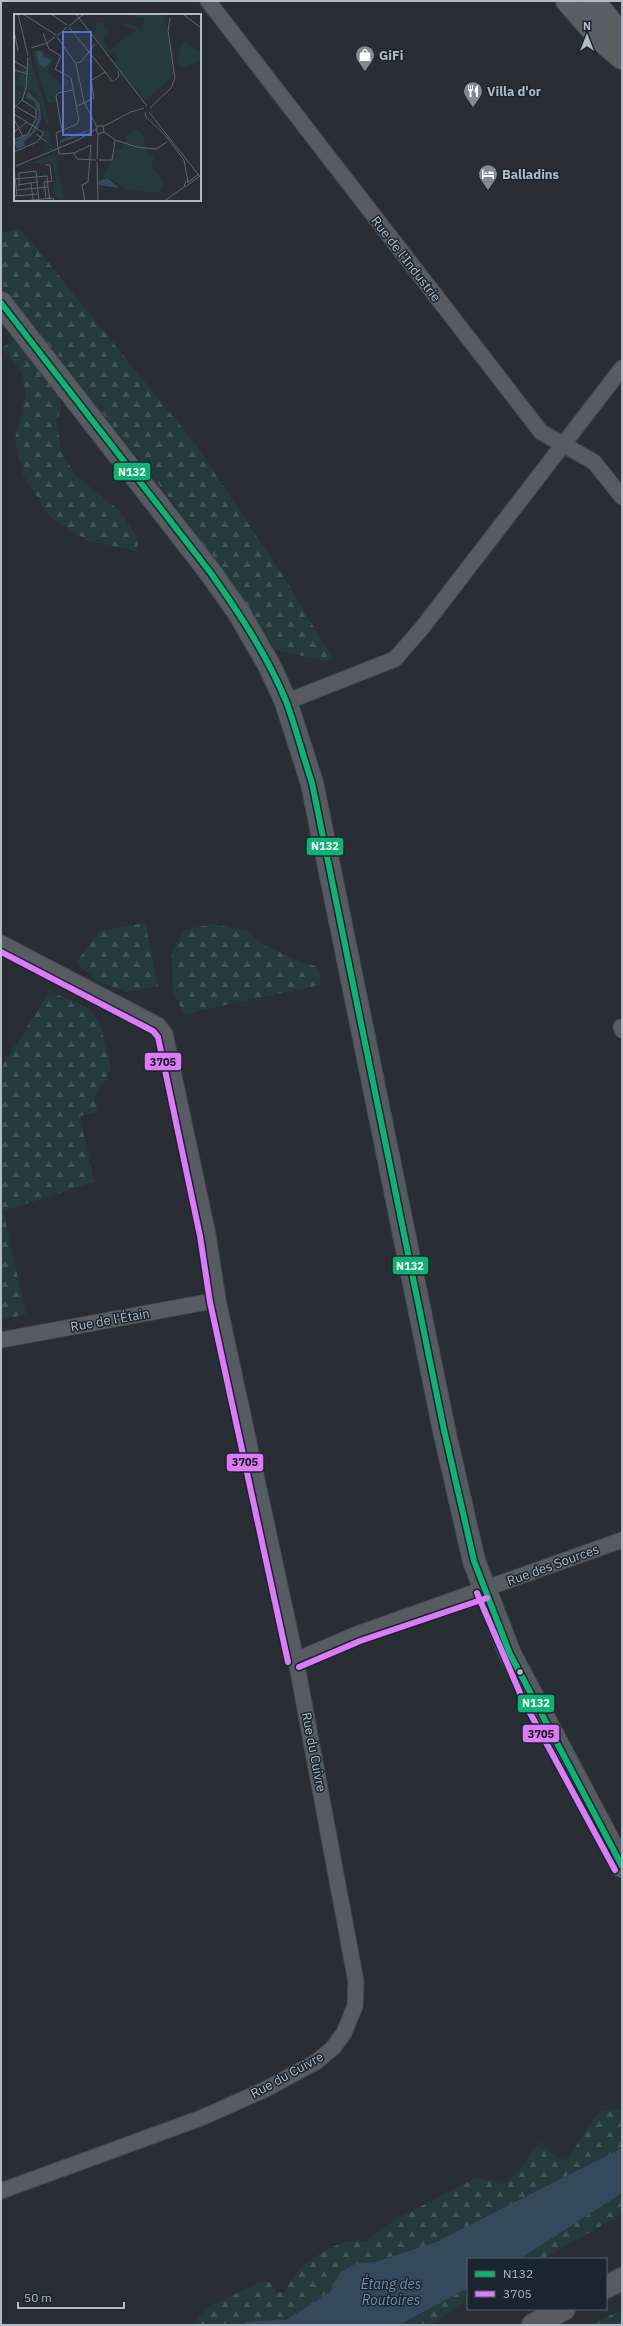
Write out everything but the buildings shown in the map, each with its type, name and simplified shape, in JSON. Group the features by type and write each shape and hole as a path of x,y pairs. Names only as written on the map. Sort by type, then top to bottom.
{"main road":[{"path":"566,1 602,40 622,58"},
{"path":"594,1 622,36"}],"street":[{"name":"Rue de l'Industrie","path":"208,1 541,432 594,462 622,497"},
{"path":"1,303 210,572 254,638 286,702 312,783 456,1486 470,1547 484,1590 519,1673 622,1866"},
{"path":"286,702 395,659 422,628 622,368"},
{"name":"Rue du Cuivre","path":"1,943 158,1025 165,1034 208,1235 218,1300 296,1660 355,1966 356,1995 355,2006 344,2033 333,2048 316,2062 264,2090 201,2118 1,2191"},
{"name":"Rue de l'Étain","path":"1,1340 218,1300"},
{"name":"Rue des Sources","path":"296,1660 357,1634 622,1540"},
{"path":"607,2286 622,2279"},
{"path":"533,2325 562,2310"}],"green space":[{"path":"21,229 196,445 283,576 333,659 325,661 276,650 178,509 1,284 1,233"},
{"path":"18,337 60,393 61,406 57,422 61,452 76,476 119,510 136,536 138,544 136,551 87,540 50,517 23,475 15,439 26,393 21,371 2,348"},
{"path":"145,923 158,986 126,992 98,981 76,963 99,931"},
{"path":"212,924 247,931 264,945 301,962 316,966 321,976 319,985 184,1014 173,992 172,949 185,930"},
{"path":"50,991 90,1009 101,1027 111,1068 104,1084 94,1098 100,1111 80,1116 94,1182 3,1211 26,1314 1,1320 1,1068"},
{"path":"612,2109 622,2110 622,2148 436,2242 375,2262 356,2263 340,2272 330,2292 286,2320 258,2321 233,2325 194,2325 197,2319 210,2306 260,2282 269,2282 277,2292 285,2292 291,2280 304,2264 326,2250 345,2241 365,2241 396,2219 476,2178 506,2183 524,2165 532,2149 542,2142 556,2157 563,2160 568,2160 589,2124 601,2111"},
{"path":"622,2193 622,2212 605,2224 546,2257 522,2258"},
{"path":"467,2289 467,2303 462,2302 440,2320 421,2325 399,2325"},
{"path":"622,2310 622,2325 589,2325"}],"water":[{"name":"Étang des Routoires","path":"622,2148 622,2193 522,2258 467,2258 467,2289 399,2325 233,2325 258,2321 286,2320 330,2292 340,2272 356,2263 375,2262 436,2242"}],"transit line":[{"name":"N132","path":"1,303 210,572 252,635 270,667 286,701 312,783 444,1430 474,1561 510,1654 622,1866"},
{"name":"3705","path":"1,952 153,1031 158,1037 200,1236 210,1302 288,1662"},
{"name":"3705","path":"477,1593 523,1700 615,1870"},
{"name":"3705","path":"299,1667 360,1641 487,1598"}],"place":[{"name":"GiFi","path":"365,72"},
{"name":"Villa d'or","path":"473,108"},
{"name":"Balladins","path":"488,191"}]}
